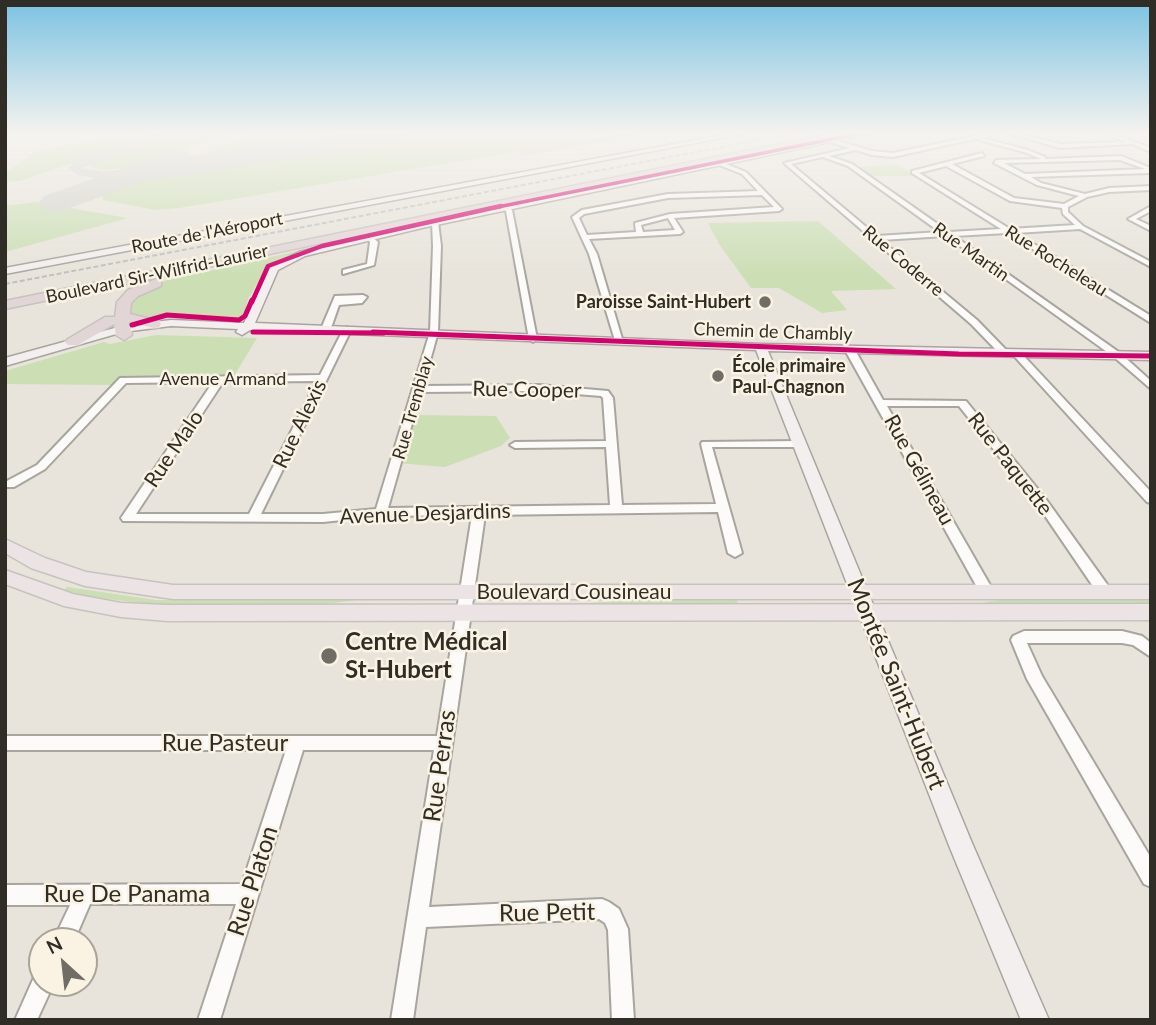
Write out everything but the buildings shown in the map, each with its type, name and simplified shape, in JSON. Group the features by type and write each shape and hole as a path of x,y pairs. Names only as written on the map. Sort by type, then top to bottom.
{"highway":[{"name":"Boulevard Sir-Wilfrid-Laurier","path":"5,303 301,239 600,182"},
{"name":"Boulevard Sir-Wilfrid-Laurier","path":"5,303 613,182"},
{"path":"5,311 429,220"},
{"path":"5,293 301,239"},
{"path":"114,322 123,304 133,293 189,272"},
{"path":"49,302 81,299 114,322"},
{"path":"74,342 114,322 154,324"}],"main road":[{"name":"Boulevard Cousineau","path":"6,547 38,563 76,576 146,590 190,592 1151,592"},
{"name":"Boulevard Cousineau","path":"5,577 33,589 100,607 153,612 1151,612"},
{"path":"5,588 33,589"}],"street":[{"name":"Route de l'Aéroport","path":"5,271 483,182"},
{"path":"245,329 272,271 279,263 309,252 429,220 631,182"},
{"path":"640,236 637,223 670,216 779,208 752,182"},
{"name":"Rue Coderre","path":"809,182 974,322 1005,355"},
{"name":"Rue Martin","path":"873,182 1116,355 1151,386"},
{"name":"Rue Rocheleau","path":"930,182 1151,320"},
{"path":"979,182 1012,200 1065,206 1085,196 1109,190 1151,188"},
{"path":"1035,182 1085,196"},
{"path":"619,342 593,254 575,217 582,212 668,196 761,193"},
{"path":"1065,206 1065,213 1081,227 1151,265"},
{"path":"505,207 509,211 533,339"},
{"path":"1151,208 1131,219 1151,229"},
{"path":"586,237 680,232 670,216"},
{"name":"Rue Tremblay","path":"381,512 434,335 437,246 429,220"},
{"path":"876,238 1081,227"},
{"path":"346,272 370,265 374,242 369,237"},
{"path":"325,329 336,303"},
{"name":"Chemin de Chambly","path":"5,368 114,322 180,330 325,329 346,332"},
{"name":"Chemin de Chambly","path":"154,324 1005,355 1151,356"},
{"name":"Rue Alexis","path":"253,518 346,332"},
{"path":"5,362 74,342"},
{"name":"Montée Saint-Hubert","path":"761,347 798,444 1035,1020"},
{"name":"Rue Gélineau","path":"850,350 987,592"},
{"path":"1018,355 1151,499"},
{"name":"Avenue Armand","path":"10,484 41,467 123,380 323,378"},
{"name":"Rue Malo","path":"127,518 220,379"},
{"name":"Rue Cooper","path":"418,389 539,388 604,393 608,398 617,508"},
{"name":"Rue Paquette","path":"882,403 962,403 1041,501 1104,592"},
{"path":"515,445 611,444"},
{"path":"735,553 706,444 798,444"},
{"name":"Avenue Desjardins","path":"127,518 323,517 381,512 724,508"},
{"name":"Rue Perras","path":"402,1020 479,512"},
{"path":"1151,651 1137,640 1122,637 1024,637 1018,640 1035,679 1151,877"},
{"name":"Rue Platon","path":"209,1020 297,742"},
{"name":"Rue Pasteur","path":"5,743 444,743"},
{"path":"70,927 85,894"},
{"name":"Rue De Panama","path":"5,895 248,894"},
{"name":"Rue Petit","path":"418,917 601,909 612,916 618,929 623,1020"},
{"path":"26,1020 37,997"}],"green space":[{"path":"130,182 336,182 155,210 103,200 103,193"},
{"path":"36,202 128,218 5,252 5,206"},
{"path":"818,221 896,289 831,291 847,310 822,313 779,288 751,288 719,244 708,223"},
{"path":"342,241 292,255 268,265 248,299 244,316 238,319 169,314 152,319 138,317 128,310 132,297 164,281"},
{"path":"156,335 257,338 234,376 125,377 111,385 5,384 5,371 104,342 110,344"},
{"path":"410,415 496,416 510,438 501,446 445,467 397,463"},
{"path":"67,587 156,600 357,600 311,606 164,606 92,597 64,590"},
{"path":"736,599 738,603 719,606 568,605 624,600"},
{"path":"1009,599 1151,599 1151,605 987,605 985,602"}],"runway":[{"path":"56,203 113,182"}],"railway":[{"path":"5,284 540,182"}],"cycle path":[{"path":"132,325 167,315 239,320 245,316 268,266 322,246 622,182"},
{"path":"253,332 384,333"},
{"path":"373,332 959,354 1151,356"}],"place":[{"name":"Paroisse Saint-Hubert","path":"765,302"},
{"name":"École primaire Paul-Chagnon","path":"718,376"},
{"name":"Centre Médical St-Hubert","path":"329,656"}]}
